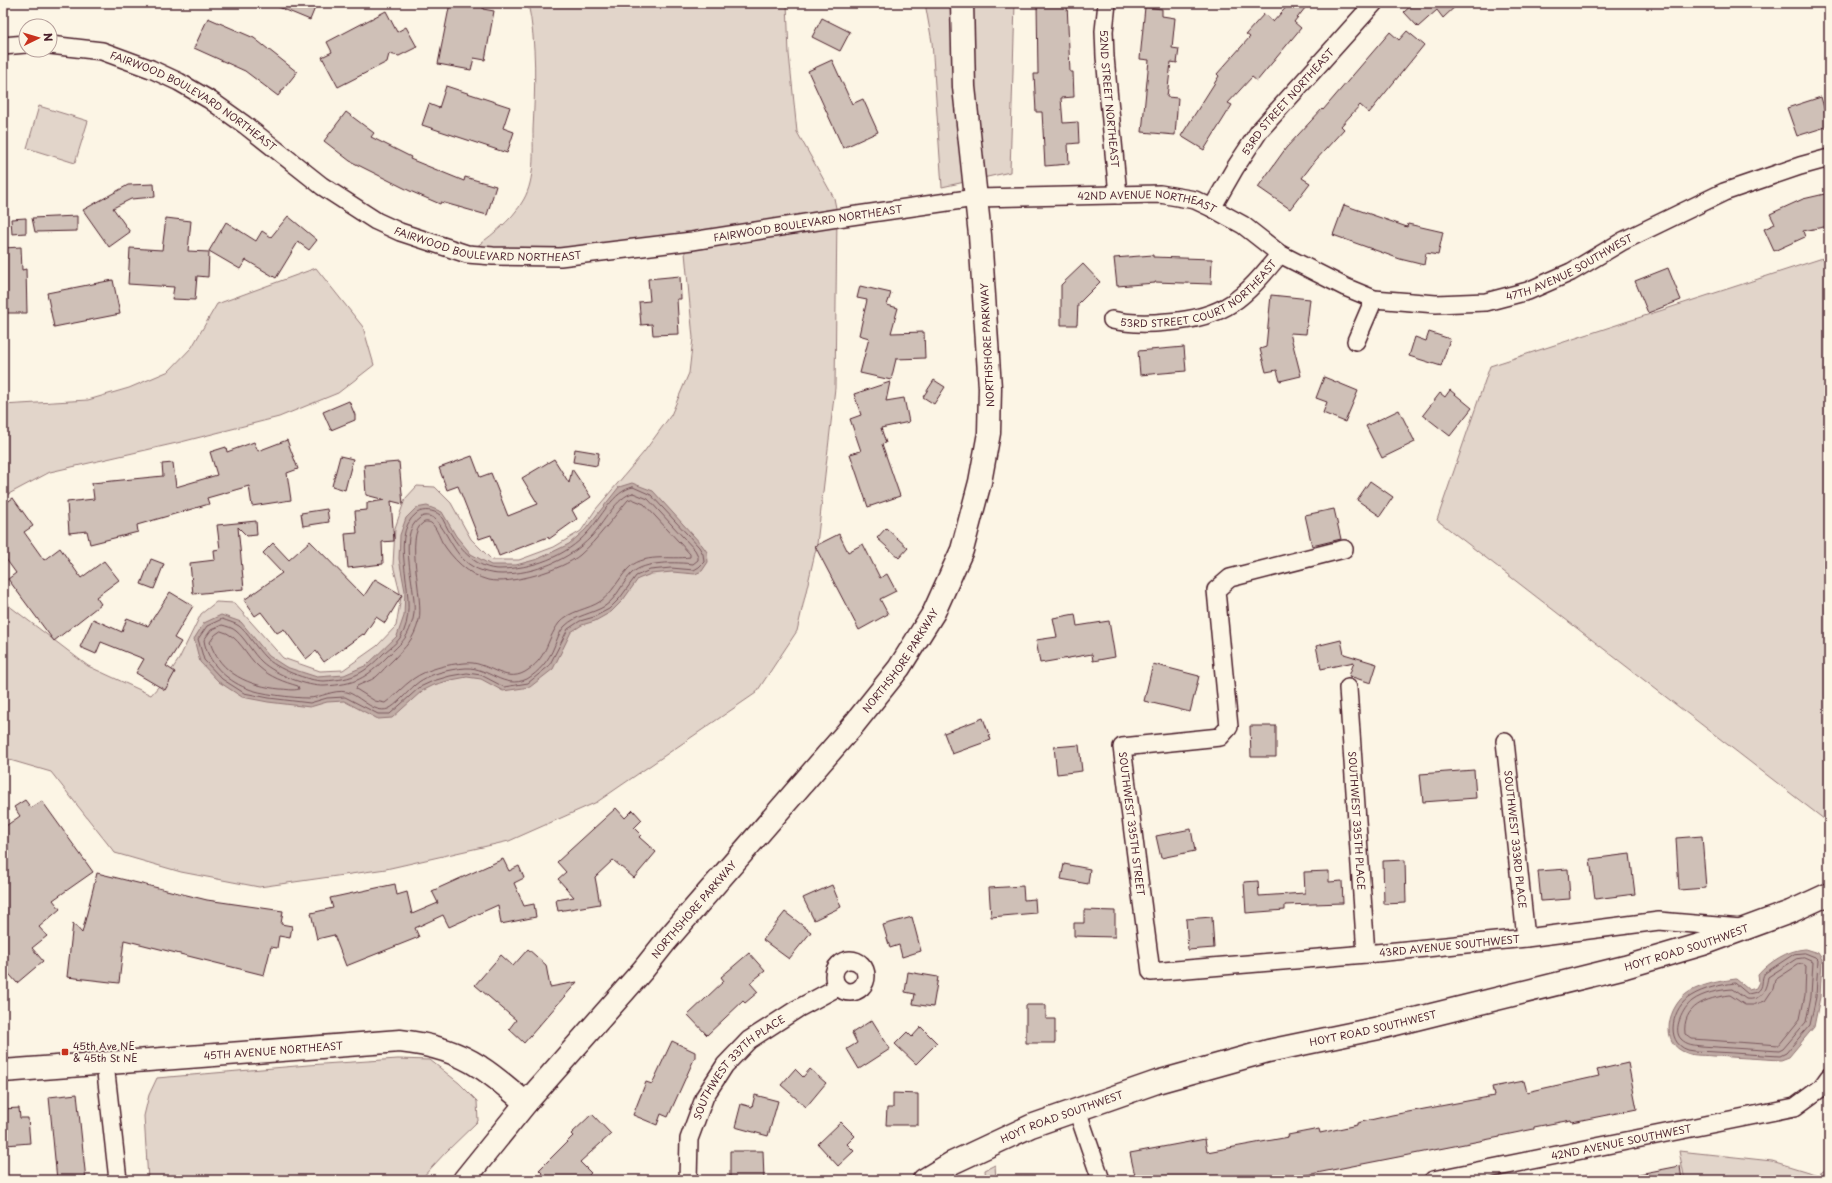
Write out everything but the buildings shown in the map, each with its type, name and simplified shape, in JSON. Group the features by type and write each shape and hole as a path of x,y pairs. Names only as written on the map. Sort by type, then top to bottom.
{"street":[{"name":"NORTHSHORE PARKWAY","path":"464,1180 526,1103 643,970 666,941 855,723 899,668 934,612 962,550 980,482 989,432 990,388 988,329 980,235 964,87 962,3"},
{"name":"52ND STREET NORTHEAST","path":"1107,3 1104,31 1105,57 1118,195"},
{"name":"53RD STREET NORTHEAST","path":"1212,208 1235,168 1260,130 1374,3"},
{"path":"3,46 18,45"},
{"name":"FAIRWOOD BOULEVARD NORTHEAST","path":"58,46 102,51 151,69 180,82 210,100 245,125 322,186 355,209 400,232 467,254 530,258 560,257 692,241 975,198"},
{"name":"47TH AVENUE SOUTHWEST","path":"1302,265 1345,287 1374,299 1436,304 1486,302 1528,291 1571,272 1623,241 1724,192 1800,166 1829,158"},
{"name":"42ND AVENUE NORTHEAST","path":"975,198 1160,194 1195,200 1243,225 1280,254 1302,265"},
{"name":"53RD STREET COURT NORTHEAST","path":"1112,320 1143,324 1185,321 1214,314 1247,292 1280,254"},
{"path":"1356,341 1374,299"},
{"name":"SOUTHWEST 335TH STREET","path":"1151,972 1122,747 1220,737 1229,727 1216,590 1230,578 1344,549"},
{"name":"SOUTHWEST 335TH PLACE","path":"1348,688 1366,954"},
{"name":"SOUTHWEST 333RD PLACE","path":"1505,741 1526,938"},
{"name":"HOYT ROAD SOUTHWEST","path":"924,1180 952,1163 1031,1126 1157,1082 1268,1051 1379,1028 1625,967 1703,944 1827,900"},
{"name":"43RD AVENUE SOUTHWEST","path":"1151,972 1366,954 1526,938 1659,921 1746,929"},
{"name":"SOUTHWEST 337TH PLACE","path":"688,1180 690,1139 705,1096 725,1065 749,1040 797,1009 838,987"},
{"name":"45TH AVENUE NORTHEAST","path":"3,1071 400,1041 425,1045 460,1056 480,1067 526,1103"},
{"path":"105,1064 118,1180"},
{"name":"42ND AVENUE SOUTHWEST","path":"1433,1180 1795,1107 1808,1099 1821,1088 1829,1077"},
{"path":"1078,1110 1102,1180"}],"shaded area":[{"path":"528,3 787,3 789,54 797,132 834,198 837,213 835,388 817,544 797,631 756,693 597,802 509,841 386,869 259,887 181,872 115,853 51,772 3,758 3,594 8,605 88,666 151,695 167,677 179,659 201,614 216,602 234,603 283,658 320,671 343,670 377,646 396,626 401,597 393,565 395,528 405,499 417,486 435,487 451,503 471,539 492,560 519,560 554,547 581,531 596,509 644,452 671,415 689,373 693,338 684,242 467,254 513,215 524,199 530,183 533,157 535,66 533,34"},
{"path":"925,3 1015,3 1010,172 942,187 932,42"},
{"path":"39,106 88,121 75,163 27,148"},
{"path":"1829,256 1829,823 1437,520 1490,366"},
{"path":"316,268 363,327 374,365 338,393 279,417 181,442 50,472 3,497 3,405 88,400 129,388 169,371 192,347 217,304"},
{"path":"398,1059 430,1060 459,1083 477,1101 478,1121 420,1180 148,1180 144,1116 149,1095 157,1078"},
{"path":"1679,1151 1772,1161 1818,1175 1829,1167 1829,1180 1685,1180"},
{"path":"995,1165 996,1180 986,1180 985,1170"}],"water":[{"path":"632,483 653,491 702,545 707,552 708,562 702,571 695,574 672,572 651,574 638,579 623,600 611,612 595,621 582,625 571,632 553,669 530,687 503,691 481,679 467,677 451,680 434,685 422,691 392,718 378,719 344,701 327,702 310,707 242,697 219,682 200,662 194,639 204,623 221,615 241,622 269,656 286,667 317,677 344,675 367,665 397,636 404,616 405,591 399,559 400,535 406,518 416,508 427,506 442,512 456,536 471,554 491,565 516,565 538,559 569,544 585,530 619,487"},
{"path":"1805,949 1818,953 1822,959 1820,997 1814,1027 1789,1057 1781,1060 1693,1055 1678,1048 1672,1042 1669,1033 1671,1015 1682,998 1689,992 1712,983 1736,979 1749,990 1756,988 1759,982 1758,975 1768,966 1786,954"}],"place":[{"name":"45th Ave NE & 45th St NE","path":"65,1052"}]}
